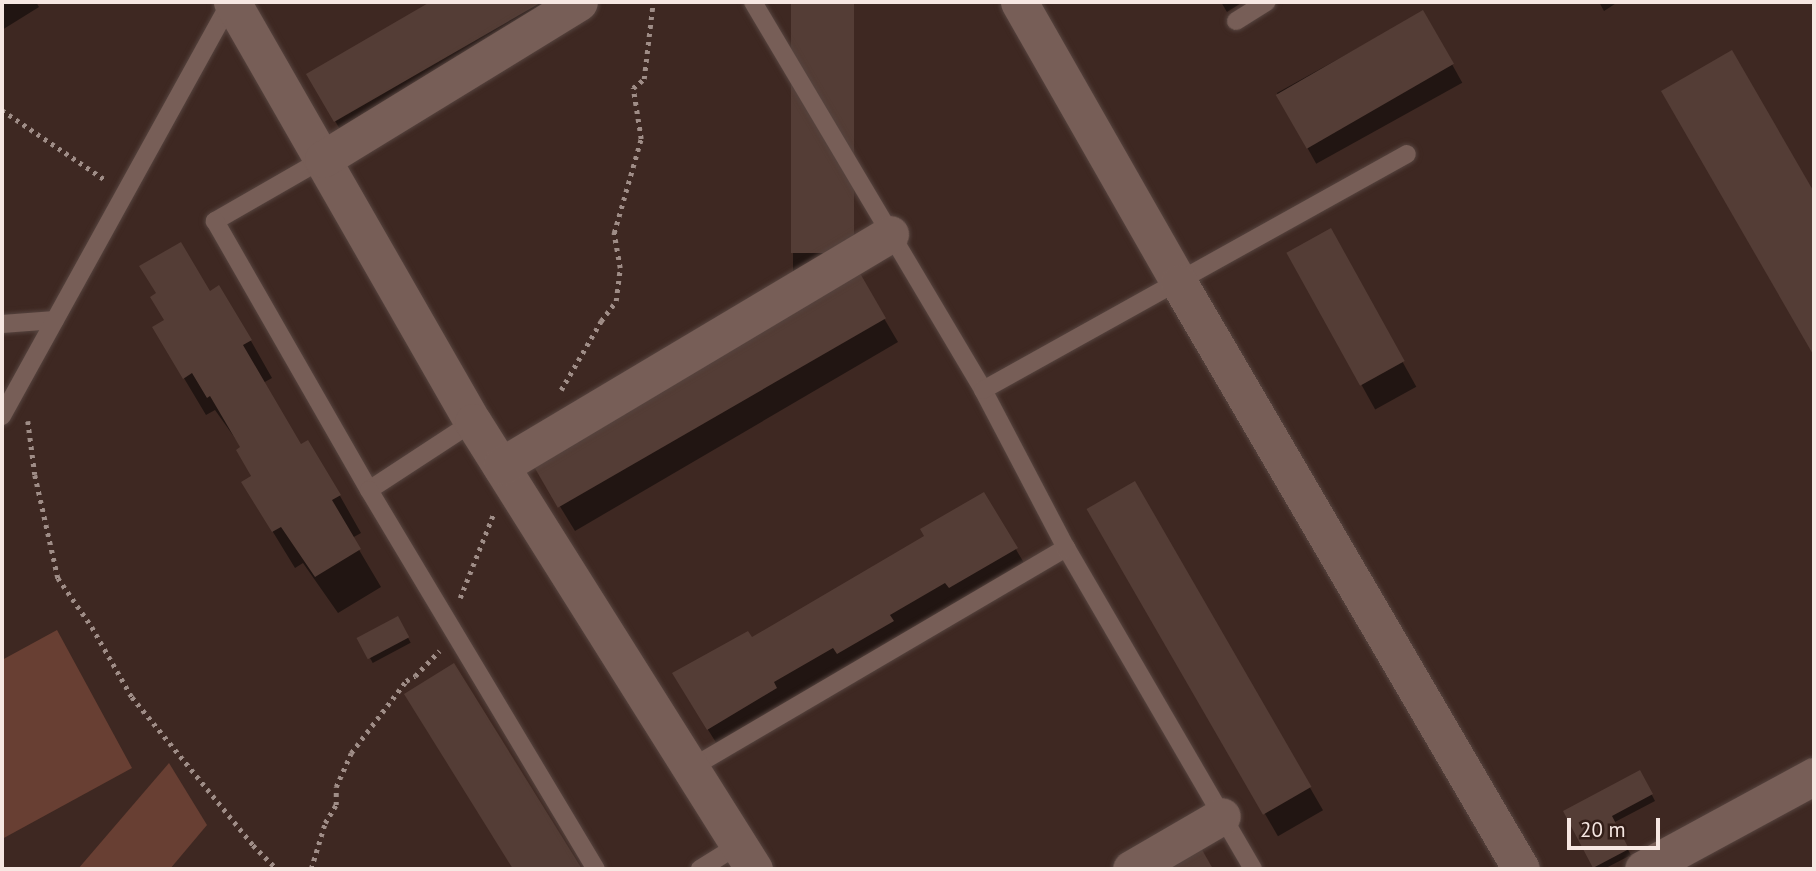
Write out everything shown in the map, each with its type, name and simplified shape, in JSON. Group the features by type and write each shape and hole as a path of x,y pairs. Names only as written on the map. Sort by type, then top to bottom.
{"street":[{"path":"232,2 473,422 747,857"},
{"path":"323,159 579,2"},
{"path":"1019,2 1179,283 1521,869"},
{"path":"500,466 890,234"},
{"path":"1643,869 1814,776"},
{"path":"1131,869 1222,816"}],"lane":[{"path":"2,416 232,2"},
{"path":"752,2 983,390 1066,548 1253,869"},
{"path":"1236,20 1267,2"},
{"path":"983,390 1407,154"},
{"path":"323,159 215,221 369,490 596,869"},
{"path":"2,324 55,320"},
{"path":"369,490 473,422"},
{"path":"691,768 1066,548"},
{"path":"699,869 747,857"}],"path":[{"path":"559,394 601,321 617,301 620,268 614,233 641,139 633,88 643,79 653,2"},
{"path":"2,110 125,193"},
{"path":"21,382 35,475 58,578 92,627 132,697 253,845 277,869"},
{"path":"311,869 325,823 336,805 337,787 351,753 406,681 415,677 439,651 503,488 500,466"}],"shaded area":[{"path":"57,630 132,768 2,839 2,660"},
{"path":"169,763 207,825 170,869 78,869"}],"building":[{"path":"430,2 542,2 334,122 306,74"},
{"path":"791,2 854,2 854,253 791,253"},
{"path":"1423,10 1454,64 1307,149 1276,95"},
{"path":"1732,50 1814,192 1814,356 1661,91"},
{"path":"1331,228 1405,361 1360,386 1286,253"},
{"path":"181,242 210,291 219,285 252,340 243,345 301,444 308,440 341,495 332,500 361,549 315,577 281,527 272,532 241,482 251,476 236,450 240,447 210,396 207,398 192,373 183,379 152,327 164,320 150,297 156,293 139,266"},
{"path":"857,268 886,318 558,508 529,458"},
{"path":"1135,481 1312,787 1263,815 1087,509"},
{"path":"984,492 1018,548 949,588 945,583 890,615 894,621 837,654 833,648 774,682 777,688 707,730 672,673 748,631 752,637 924,536 920,529"},
{"path":"398,616 409,637 368,659 357,638"},
{"path":"454,663 582,869 513,869 404,694"},
{"path":"1640,770 1653,794 1612,816 1629,849 1593,868 1563,811"},
{"path":"1197,841 1213,869 1148,869"}]}
